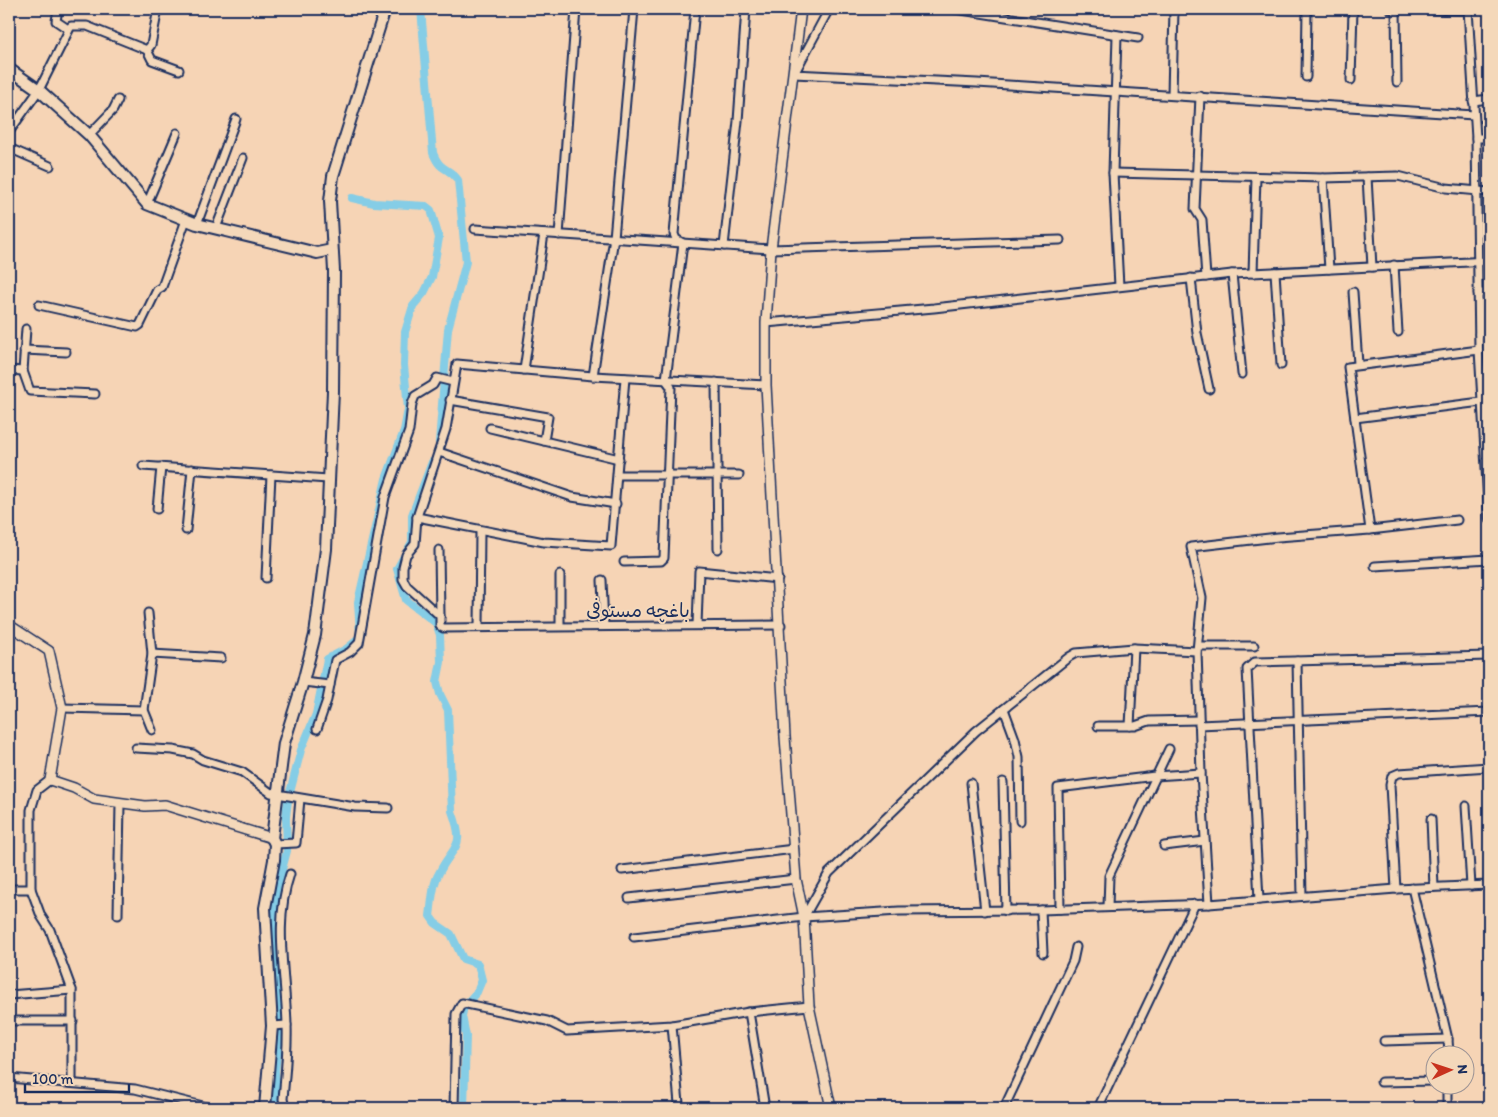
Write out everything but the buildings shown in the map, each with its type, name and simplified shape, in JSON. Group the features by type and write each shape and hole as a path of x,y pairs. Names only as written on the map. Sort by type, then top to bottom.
{"main road":[{"path":"265,1108 275,1026 265,908 276,842 281,794 279,769 284,744 315,635 326,549 333,390 334,271 330,201 333,176 384,9"},
{"path":"9,69 39,90 88,135 147,204 197,224 317,253 332,250"}],"street":[{"path":"58,9 56,21 68,29"},
{"path":"147,50 151,44 158,9"},
{"path":"559,235 576,9"},
{"path":"593,376 614,238 634,9"},
{"path":"683,243 676,239 674,234 695,9"},
{"path":"724,246 738,121 746,9"},
{"path":"802,9 771,249 766,323 766,385 781,625 785,737 796,879 804,917 809,1006 831,1108"},
{"path":"794,74 829,9"},
{"path":"955,9 1138,38"},
{"path":"1172,95 1174,9"},
{"path":"1306,77 1307,9"},
{"path":"1351,80 1353,9"},
{"path":"1390,9 1468,9 1476,138 1480,381 1486,424 1489,514"},
{"path":"1396,9 1397,82"},
{"path":"9,132 39,90 68,29 76,24 87,26 147,50 152,60 179,70"},
{"path":"1117,35 1113,173 1118,286"},
{"path":"794,74 977,82 1115,93 1200,96 1474,115"},
{"path":"1200,96 1195,209 1202,220 1206,277"},
{"path":"1473,100 1489,99"},
{"path":"88,135 109,114 118,100"},
{"path":"197,224 236,119"},
{"path":"147,204 177,133"},
{"path":"1476,138 1489,138"},
{"path":"9,148 50,166"},
{"path":"216,228 243,158"},
{"path":"1113,173 1323,178 1398,176 1446,188 1489,192"},
{"path":"1253,273 1256,177"},
{"path":"1367,177 1372,266"},
{"path":"1323,178 1329,269"},
{"path":"39,305 137,327 140,325 157,290 162,287 186,220"},
{"path":"475,229 771,249 1060,240"},
{"path":"524,370 544,234"},
{"path":"624,562 663,560 671,387 666,380 683,243"},
{"path":"766,323 934,308 1232,274 1477,261 1489,262"},
{"path":"1394,265 1398,332"},
{"path":"1275,272 1281,365"},
{"path":"1232,274 1242,374"},
{"path":"1191,278 1198,333 1210,389"},
{"path":"1353,292 1358,364"},
{"path":"1478,293 1489,293"},
{"path":"26,329 23,371 30,391 95,394"},
{"path":"1479,334 1489,334"},
{"path":"24,350 66,352"},
{"path":"1370,530 1348,367 1358,364 1479,350"},
{"path":"440,616 416,595 403,579 403,567 406,555 415,544 417,517 439,452 458,364 593,376 766,385"},
{"path":"9,370 23,371"},
{"path":"317,729 327,700 335,660 355,648 359,643 362,633 366,596 385,497 409,431 412,404 415,396 433,386 437,378 453,382"},
{"path":"417,517 480,531 544,542 611,546 625,378"},
{"path":"1480,381 1489,381"},
{"path":"716,382 718,549"},
{"path":"450,400 548,417 544,440"},
{"path":"1355,418 1482,402"},
{"path":"490,428 619,458"},
{"path":"439,452 572,497 616,504"},
{"path":"143,466 328,479"},
{"path":"158,509 161,467"},
{"path":"186,530 192,469"},
{"path":"266,578 271,475"},
{"path":"618,475 739,475"},
{"path":"1209,904 1199,723 1198,648 1202,598 1191,547 1278,536 1370,530 1457,520"},
{"path":"479,626 480,531"},
{"path":"440,550 441,627 781,625"},
{"path":"1375,566 1489,559"},
{"path":"697,625 698,571 778,579"},
{"path":"560,575 560,626"},
{"path":"602,580 604,626"},
{"path":"148,613 152,654 144,710 152,730"},
{"path":"9,644 11,626 49,651 62,708 50,780 37,790 31,810 31,889 41,916 50,930 72,990 72,1083"},
{"path":"804,917 829,873 976,731 1076,653 1134,648 1254,646"},
{"path":"1130,726 1134,648"},
{"path":"152,654 221,658"},
{"path":"1259,900 1249,724 1247,670 1250,664 1255,662 1489,656"},
{"path":"1297,661 1302,896"},
{"path":"303,682 330,685"},
{"path":"62,708 144,710"},
{"path":"1004,709 1015,738 1019,757 1020,821"},
{"path":"1098,726 1130,726 1149,720 1249,724 1489,712"},
{"path":"136,748 173,750 193,754 203,760 242,772 266,791 355,807 388,808"},
{"path":"1108,907 1109,876 1169,749"},
{"path":"1396,889 1390,785 1392,776 1398,773 1489,767"},
{"path":"1060,909 1058,788 1155,776 1201,773"},
{"path":"50,780 74,788 94,799 120,804 165,805 276,842 296,844 298,797"},
{"path":"1003,782 1006,911"},
{"path":"971,783 985,911"},
{"path":"118,915 120,804"},
{"path":"1466,806 1471,886"},
{"path":"1431,819 1434,887"},
{"path":"1164,846 1205,841"},
{"path":"622,870 794,850"},
{"path":"284,1108 288,1025 281,917 283,895 290,874"},
{"path":"628,898 796,879"},
{"path":"634,937 804,917 899,911 1006,911 1209,904 1396,889 1489,885"},
{"path":"1412,888 1448,1044"},
{"path":"9,889 31,889"},
{"path":"1098,1108 1195,904"},
{"path":"1041,910 1043,953"},
{"path":"1004,1108 1073,961 1076,947"},
{"path":"9,996 72,990"},
{"path":"454,1108 456,1014 462,1003 547,1021 567,1031 672,1025 749,1012 809,1006"},
{"path":"749,1012 765,1108"},
{"path":"9,1021 73,1021"},
{"path":"275,1026 288,1025"},
{"path":"672,1025 679,1104"},
{"path":"1384,1041 1448,1039"},
{"path":"9,1078 134,1089 210,1108"},
{"path":"1381,1082 1426,1081"},
{"path":"1447,1094 1447,1108"},
{"path":"250,1108 256,1108"}],"waterway":[{"path":"421,9 433,153 439,164 458,180 466,262 448,329 439,442"},
{"path":"277,1108 275,1071 281,1019 275,941 275,895 287,851 286,817 288,800 301,750 316,714 327,659 346,649 360,635 358,602 386,479 404,431 408,409 404,365 405,332 413,306 424,293 432,277 439,238 431,210 426,206 374,203 352,198"},
{"path":"432,462 412,515 412,542 397,569 406,600 436,623 440,635 441,662 437,682 440,694 448,710 452,811 458,840 435,883 430,916 435,923 451,934 463,959 478,964 482,980 477,992 464,1006 462,1016 466,1036 464,1108"}],"district":[{"name":"باغچه مستوفی","path":"638,610"}]}
